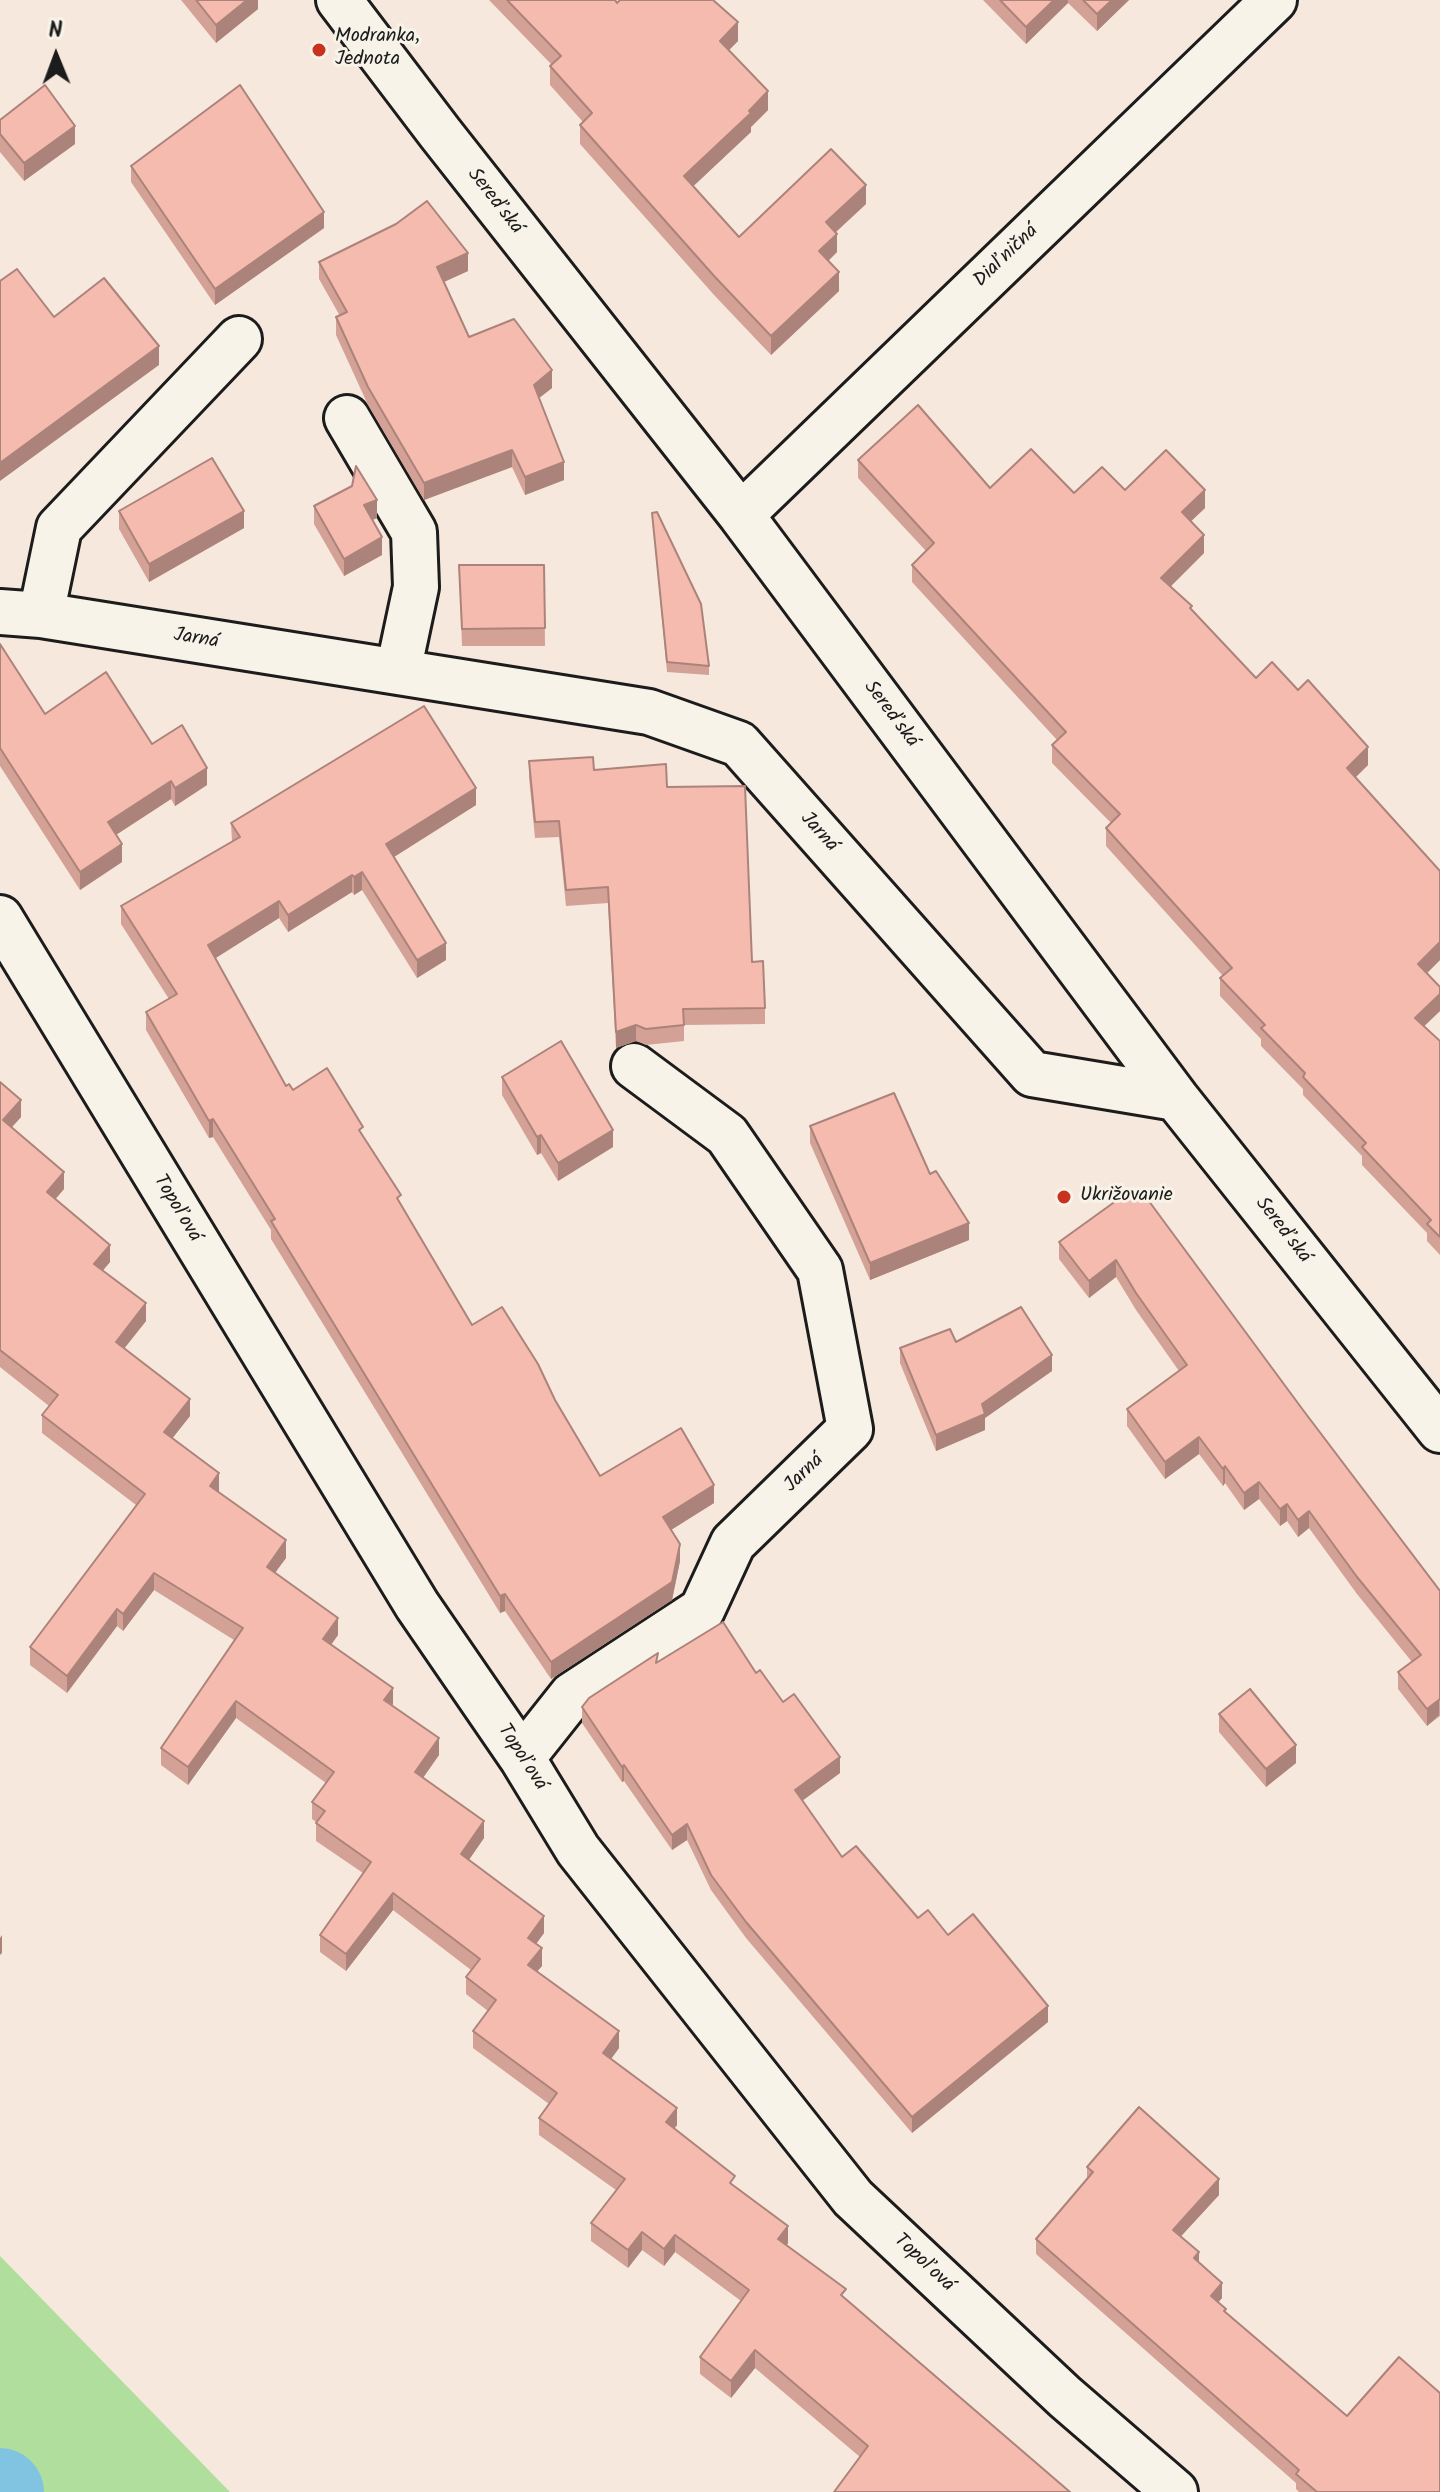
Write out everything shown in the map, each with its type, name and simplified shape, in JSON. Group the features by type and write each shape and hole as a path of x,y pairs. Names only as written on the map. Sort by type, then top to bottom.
{"street":[{"name":"Sereďská","path":"339,0 741,515 1176,1098 1440,1430"},
{"name":"Diaľničná","path":"741,515 1274,0"},
{"name":"Jarná","path":"239,339 59,528 21,613 649,712 739,744 1032,1074 1176,1098"},
{"path":"347,418 414,532 416,587 398,672"},
{"name":"Topoľová","path":"0,918 417,1605 522,1758 578,1850 853,2198 1065,2397 1175,2492"},
{"name":"Jarná","path":"522,1758 572,1695 702,1610 733,1543 850,1429 820,1270 727,1135 634,1066"}],"green space":[{"path":"0,2256 230,2492 0,2492"}],"building":[{"path":"196,0 247,0 216,25"},
{"path":"507,0 615,0 617,3 620,0 713,0 738,22 720,41 768,91 749,111 751,113 684,176 739,237 831,149 866,185 826,222 837,234 819,251 839,272 771,336 580,125 592,113 550,66 561,56"},
{"path":"1000,0 1054,0 1026,27"},
{"path":"1083,0 1112,0 1097,14"},
{"path":"45,85 75,126 24,163 0,134 0,120"},
{"path":"240,85 324,212 215,289 131,166"},
{"path":"427,201 468,253 437,267 469,337 514,319 552,370 534,385 564,462 525,477 512,450 424,483 368,387 336,317 347,312 319,262 396,224"},
{"path":"17,269 54,317 104,278 159,346 0,463 0,281"},
{"path":"918,405 990,488 1031,449 1074,493 1102,467 1125,490 1166,450 1205,490 1182,512 1204,535 1161,578 1192,606 1190,608 1256,678 1272,662 1298,690 1308,680 1368,747 1347,768 1440,871 1440,942 1418,964 1440,987 1440,994 1415,1018 1440,1041 1440,1237 1427,1224 1431,1220 1362,1147 1366,1143 1303,1077 1305,1073 1261,1028 1265,1025 1220,978 1232,968 1106,828 1120,814 1052,745 1066,732 912,565 934,543 858,460"},
{"path":"212,458 244,511 149,564 119,511"},
{"path":"356,466 377,500 364,505 382,537 344,559 314,506 352,486"},
{"path":"657,512 701,604 709,666 667,662 652,513"},
{"path":"459,565 544,565 545,628 462,629"},
{"path":"0,644 45,714 106,672 152,744 182,725 207,768 175,788 171,781 108,822 122,844 80,872 0,748"},
{"path":"424,706 476,788 386,844 446,943 417,960 362,872 354,877 352,875 288,915 279,901 208,945 286,1086 289,1084 293,1090 327,1068 363,1127 359,1130 401,1195 397,1198 472,1325 502,1307 538,1364 555,1400 600,1476 681,1428 714,1485 663,1517 680,1544 672,1582 551,1662 505,1594 500,1596 271,1221 275,1219 213,1119 209,1121 146,1012 177,994 121,906 240,837 231,823"},
{"path":"593,757 594,770 666,764 667,787 745,786 752,962 763,961 765,1008 683,1009 684,1025 646,1029 636,1025 616,1032 608,887 566,890 559,821 535,822 529,761"},
{"path":"561,1041 613,1130 558,1163 541,1135 537,1137 502,1077"},
{"path":"0,1082 21,1100 3,1120 64,1172 47,1192 110,1245 94,1264 146,1303 116,1342 190,1399 164,1432 219,1473 210,1486 286,1540 267,1567 338,1618 323,1639 393,1688 384,1700 439,1738 415,1772 484,1821 461,1854 544,1916 528,1938 542,1948 528,1965 619,2031 603,2053 677,2108 666,2122 735,2176 730,2183 788,2226 778,2239 846,2289 841,2295 1070,2492 834,2492 868,2446 755,2350 731,2381 700,2357 749,2290 675,2235 664,2249 642,2232 628,2250 591,2223 625,2179 539,2118 557,2093 473,2031 496,2000 466,1977 480,1959 393,1893 346,1954 320,1935 371,1862 316,1823 325,1811 312,1802 334,1772 236,1701 188,1767 161,1748 243,1628 154,1573 123,1614 117,1609 67,1676 30,1647 145,1494 42,1415 58,1395 0,1350"},
{"path":"894,1093 930,1174 936,1171 969,1223 870,1263 810,1126"},
{"path":"1140,1189 1440,1591 1440,1699 1427,1709 1398,1672 1421,1655 1357,1577 1309,1511 1298,1520 1287,1504 1280,1509 1259,1482 1244,1493 1199,1437 1165,1462 1127,1409 1187,1365 1116,1260 1089,1281 1059,1242 1120,1198 1124,1201"},
{"path":"1021,1307 1052,1355 982,1404 985,1414 936,1435 900,1348 950,1329 956,1342"},
{"path":"723,1622 756,1673 760,1670 783,1702 794,1694 840,1757 795,1790 842,1857 856,1846 918,1918 928,1910 948,1935 973,1914 1048,2006 912,2117 746,1922 711,1875 687,1824 672,1835 582,1707 589,1698 658,1653 656,1663"},
{"path":"1250,1689 1296,1745 1266,1769 1219,1714"},
{"path":"1139,2107 1219,2179 1173,2230 1199,2252 1194,2258 1222,2283 1211,2296 1226,2309 1224,2311 1347,2416 1399,2357 1440,2393 1440,2492 1317,2492 1296,2474 1299,2470 1036,2239 1093,2172 1087,2167"}],"place":[{"name":"Modranka, Jednota","path":"319,50"},
{"name":"Ukrižovanie","path":"1064,1197"}]}
